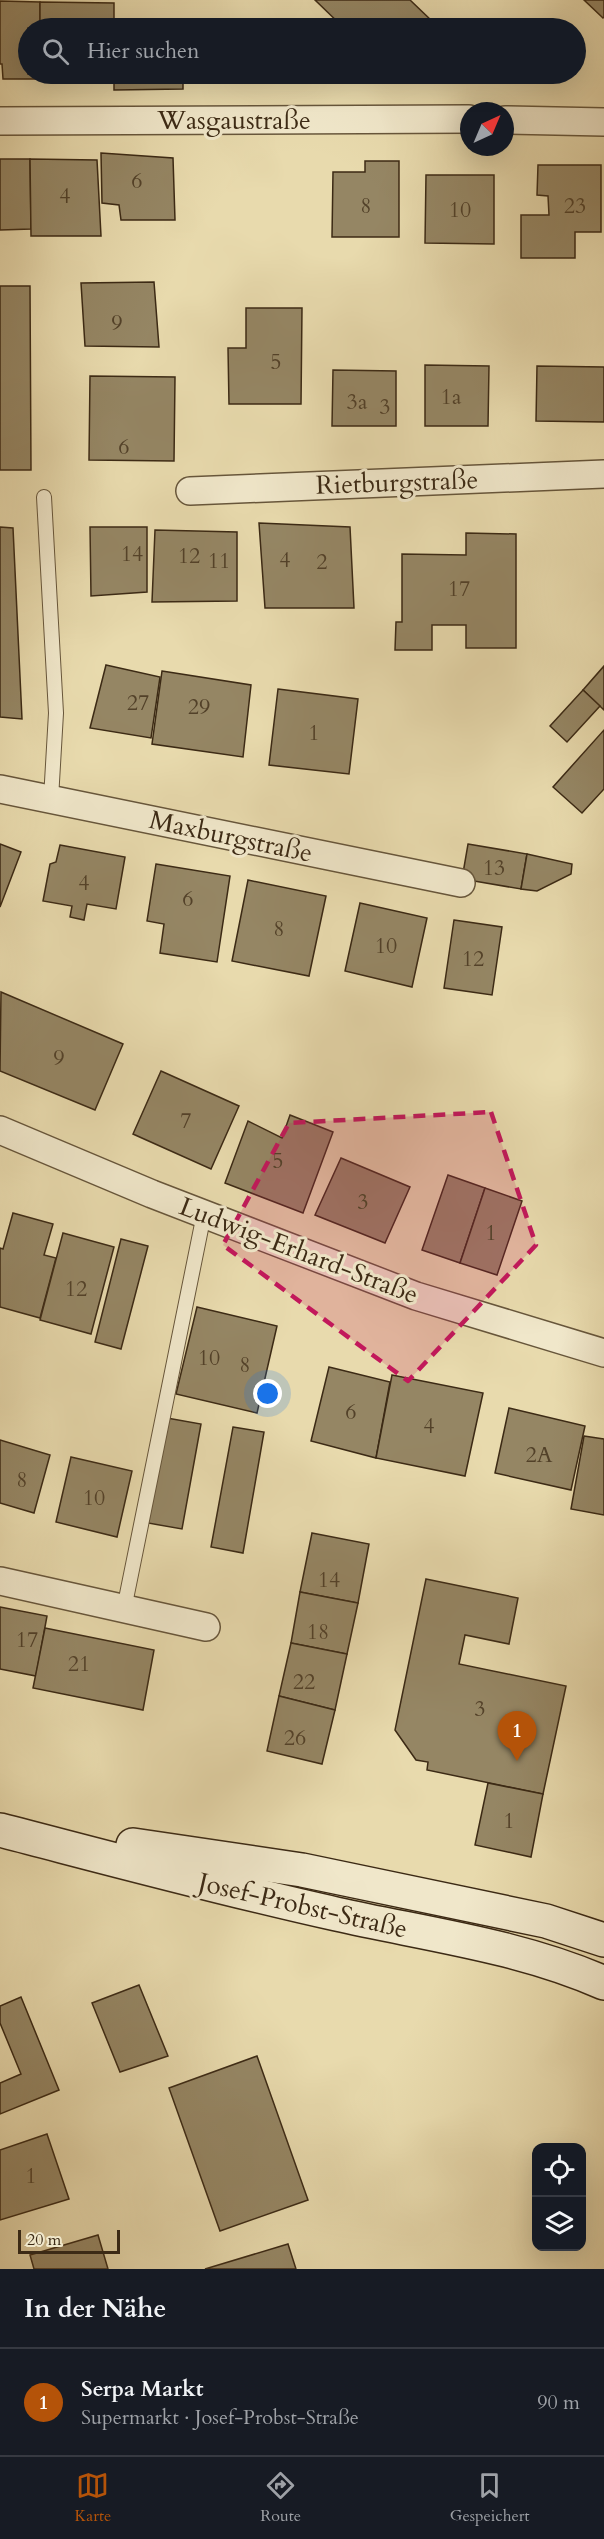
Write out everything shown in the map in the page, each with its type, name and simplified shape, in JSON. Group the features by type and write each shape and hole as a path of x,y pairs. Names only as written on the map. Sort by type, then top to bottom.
{"main road":[{"name":"Josef-Probst-Straße","path":"0,1828 302,1870 546,1921 604,1940"},
{"name":"Josef-Probst-Straße","path":"0,1828 281,1902 505,1949 568,1967 604,1983"}],"street":[{"name":"Wasgaustraße","path":"0,121 460,119"},
{"path":"514,120 604,122"},
{"name":"Rietburgstraße","path":"190,490 604,474"},
{"name":"Maxburgstraße","path":"0,789 461,883"},
{"name":"Ludwig-Erhard-Straße","path":"0,1130 204,1214 416,1296 604,1353"},
{"path":"0,1581 206,1627"}],"lane":[{"path":"44,497 56,713 51,799"},
{"path":"124,1609 204,1214"}],"highlighted area":[{"path":"491,1112 536,1245 408,1381 223,1245 289,1123"}],"building":[{"path":"315,0 410,0 429,18 334,18"},
{"path":"584,0 604,0 604,17 603,18"},
{"path":"0,1 40,2 40,18 18,18 18,79 3,79 2,64 0,64"},
{"path":"40,2 114,3 114,18 40,18"},
{"path":"114,84 183,84 183,89 114,90"},
{"path":"101,153 173,158 175,220 121,220 119,205 102,203"},
{"path":"0,159 30,159 31,229 0,230"},
{"path":"30,159 97,160 101,236 31,236"},
{"path":"365,161 399,161 399,237 332,237 333,172 365,172"},
{"path":"538,165 601,165 601,232 575,232 575,258 521,258 521,215 549,215 548,196 537,195"},
{"path":"426,175 494,175 494,244 425,243"},
{"path":"154,282 159,347 85,346 81,283"},
{"path":"0,286 30,286 31,470 0,470"},
{"path":"246,308 302,308 301,404 229,404 228,348 246,348"},
{"path":"425,365 489,366 488,426 425,426"},
{"path":"537,366 604,367 604,422 536,421"},
{"path":"333,370 396,371 396,426 332,426"},
{"path":"90,376 175,377 174,461 89,460"},
{"path":"259,523 350,527 354,608 265,608"},
{"path":"0,527 13,528 22,719 0,717"},
{"path":"90,527 147,527 147,592 91,596"},
{"path":"155,530 237,532 237,601 152,602"},
{"path":"466,533 516,534 516,648 466,648 466,625 432,625 432,650 395,650 396,622 402,622 402,554 466,555"},
{"path":"106,665 160,677 151,738 90,728"},
{"path":"604,666 604,710 583,690"},
{"path":"162,671 251,685 243,757 152,744"},
{"path":"278,689 358,699 349,774 269,765"},
{"path":"583,690 600,706 567,742 550,726"},
{"path":"604,730 604,789 582,813 553,787"},
{"path":"0,844 21,852 0,907"},
{"path":"468,844 527,854 521,889 462,879"},
{"path":"60,845 125,857 116,909 87,904 84,920 70,917 72,906 43,901 50,864 56,862"},
{"path":"527,854 572,864 571,874 537,891 521,889"},
{"path":"156,864 230,876 217,962 160,953 164,924 147,921"},
{"path":"248,880 326,896 309,976 232,961"},
{"path":"360,903 427,918 412,987 345,971"},
{"path":"454,920 502,927 492,995 444,988"},
{"path":"1,992 123,1044 95,1110 0,1071"},
{"path":"161,1071 239,1106 211,1169 133,1134"},
{"path":"290,1115 333,1132 303,1213 225,1183 248,1121 282,1138"},
{"path":"341,1158 410,1187 385,1243 315,1215"},
{"path":"448,1175 485,1188 460,1263 422,1250"},
{"path":"485,1188 522,1201 497,1275 460,1263"},
{"path":"13,1213 53,1224 44,1255 56,1258 40,1318 0,1307 0,1248 3,1249"},
{"path":"63,1233 114,1247 91,1334 40,1320"},
{"path":"121,1239 148,1246 121,1349 95,1342"},
{"path":"197,1307 277,1326 257,1413 176,1394"},
{"path":"329,1367 390,1382 376,1458 311,1441"},
{"path":"392,1375 483,1393 465,1476 376,1458"},
{"path":"509,1408 585,1426 571,1490 495,1473"},
{"path":"167,1418 201,1424 182,1529 148,1523"},
{"path":"233,1427 264,1432 243,1553 211,1547"},
{"path":"584,1436 604,1439 604,1515 571,1509"},
{"path":"0,1440 50,1455 34,1513 0,1503"},
{"path":"71,1457 132,1471 117,1537 56,1522"},
{"path":"312,1533 369,1544 358,1603 300,1592"},
{"path":"426,1579 518,1598 509,1644 465,1635 459,1664 566,1686 543,1794 427,1770 428,1762 416,1760 395,1730"},
{"path":"300,1592 358,1603 347,1654 291,1643"},
{"path":"0,1607 47,1616 36,1676 0,1669"},
{"path":"45,1628 154,1650 143,1710 33,1688"},
{"path":"291,1643 347,1654 335,1710 279,1696"},
{"path":"279,1696 335,1710 322,1764 267,1751"},
{"path":"488,1783 543,1794 531,1857 475,1845"},
{"path":"139,1985 168,2056 120,2072 92,2003"},
{"path":"21,1997 59,2090 0,2114 0,2083 21,2074 0,2023 0,2006"},
{"path":"257,2056 308,2200 220,2231 169,2088"},
{"path":"47,2134 69,2199 0,2220 0,2150"},
{"path":"98,2235 108,2269 34,2269 30,2255"},
{"path":"288,2244 296,2269 205,2269"}],"place":[{"name":"Serpa Markt","path":"517,1761"}]}
